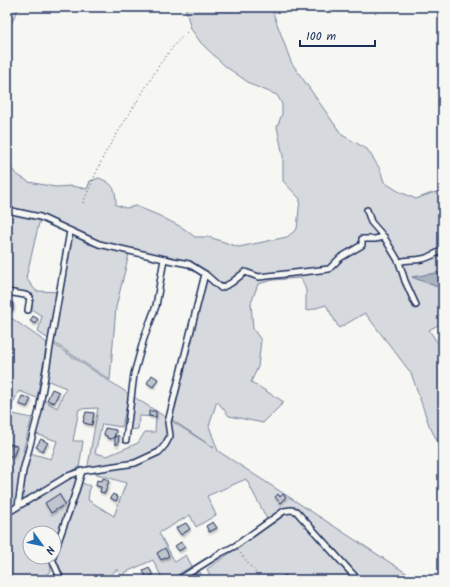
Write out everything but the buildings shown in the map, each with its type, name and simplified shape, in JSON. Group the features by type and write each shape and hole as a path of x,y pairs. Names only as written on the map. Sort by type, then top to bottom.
{"street":[{"path":"7,210 40,217 99,244 189,264 205,274 221,288 231,283 245,272 259,277 328,269 340,258 358,249 362,245 362,239 384,237"},
{"path":"368,210 371,222 384,237 399,262 405,281 416,305"},
{"path":"18,506 23,471 39,411 70,231"},
{"path":"399,262 411,259 424,259 443,250"},
{"path":"126,440 134,374 144,338 156,306 164,259"},
{"path":"7,513 68,476 82,471 135,463 159,452 165,446 170,436 168,422 205,274"},
{"path":"7,292 30,297 28,310"},
{"path":"62,531 82,471"},
{"path":"178,580 221,553 236,546 284,512 291,510 296,511 358,580"},
{"path":"55,565 61,580"}],"path":[{"path":"83,202 104,155 160,64 176,43 188,31"},
{"path":"236,546 260,580"}],"shaded area":[{"path":"7,7 19,7 10,26 7,28"},
{"path":"185,7 271,7 291,62 342,135 367,149 380,169 384,182 398,191 416,199 432,193 443,191 443,272 412,277 443,289 443,322 429,330 443,351 443,452 429,425 411,373 365,313 339,328 326,305 306,311 306,290 301,278 273,280 258,284 251,303 253,329 261,340 258,367 251,382 284,402 263,423 229,416 217,401 209,426 218,451 417,580 363,580 298,509 281,510 267,519 246,479 207,496 216,515 196,527 190,515 159,533 175,562 186,555 192,566 169,580 152,580 161,576 153,560 124,573 127,580 120,580 118,569 103,580 65,580 59,565 62,565 62,538 82,483 90,486 88,500 114,516 126,483 87,471 98,408 79,409 73,441 83,441 78,476 60,525 22,525 22,565 50,565 51,571 39,580 7,580 7,315 47,343 37,398 19,391 8,413 32,418 23,451 51,459 57,441 36,434 42,399 57,408 66,388 46,380 53,344 129,394 122,427 102,424 95,453 107,456 138,443 145,432 155,432 156,417 139,416 138,429 130,430 134,397 214,448 171,419 176,405 191,332 206,273 191,261 167,258 139,250 100,243 42,215 7,208 7,163 16,174 29,182 55,187 72,186 87,189 90,181 99,178 108,182 115,191 116,205 126,208 136,206 183,228 195,237 209,237 239,247 287,237 297,229 300,199 283,181 283,156 277,127 282,114 282,104 277,95 252,85 225,66 201,43 191,29"},
{"path":"8,212 40,219 26,278 36,291 61,292 71,233 88,244 129,254 116,307 110,380 38,332 42,316 31,309 33,297 7,289"},
{"path":"443,272 443,289 412,277"},
{"path":"288,513 295,514 353,580 212,580 207,569"},
{"path":"200,572 205,580 184,580"}]}
